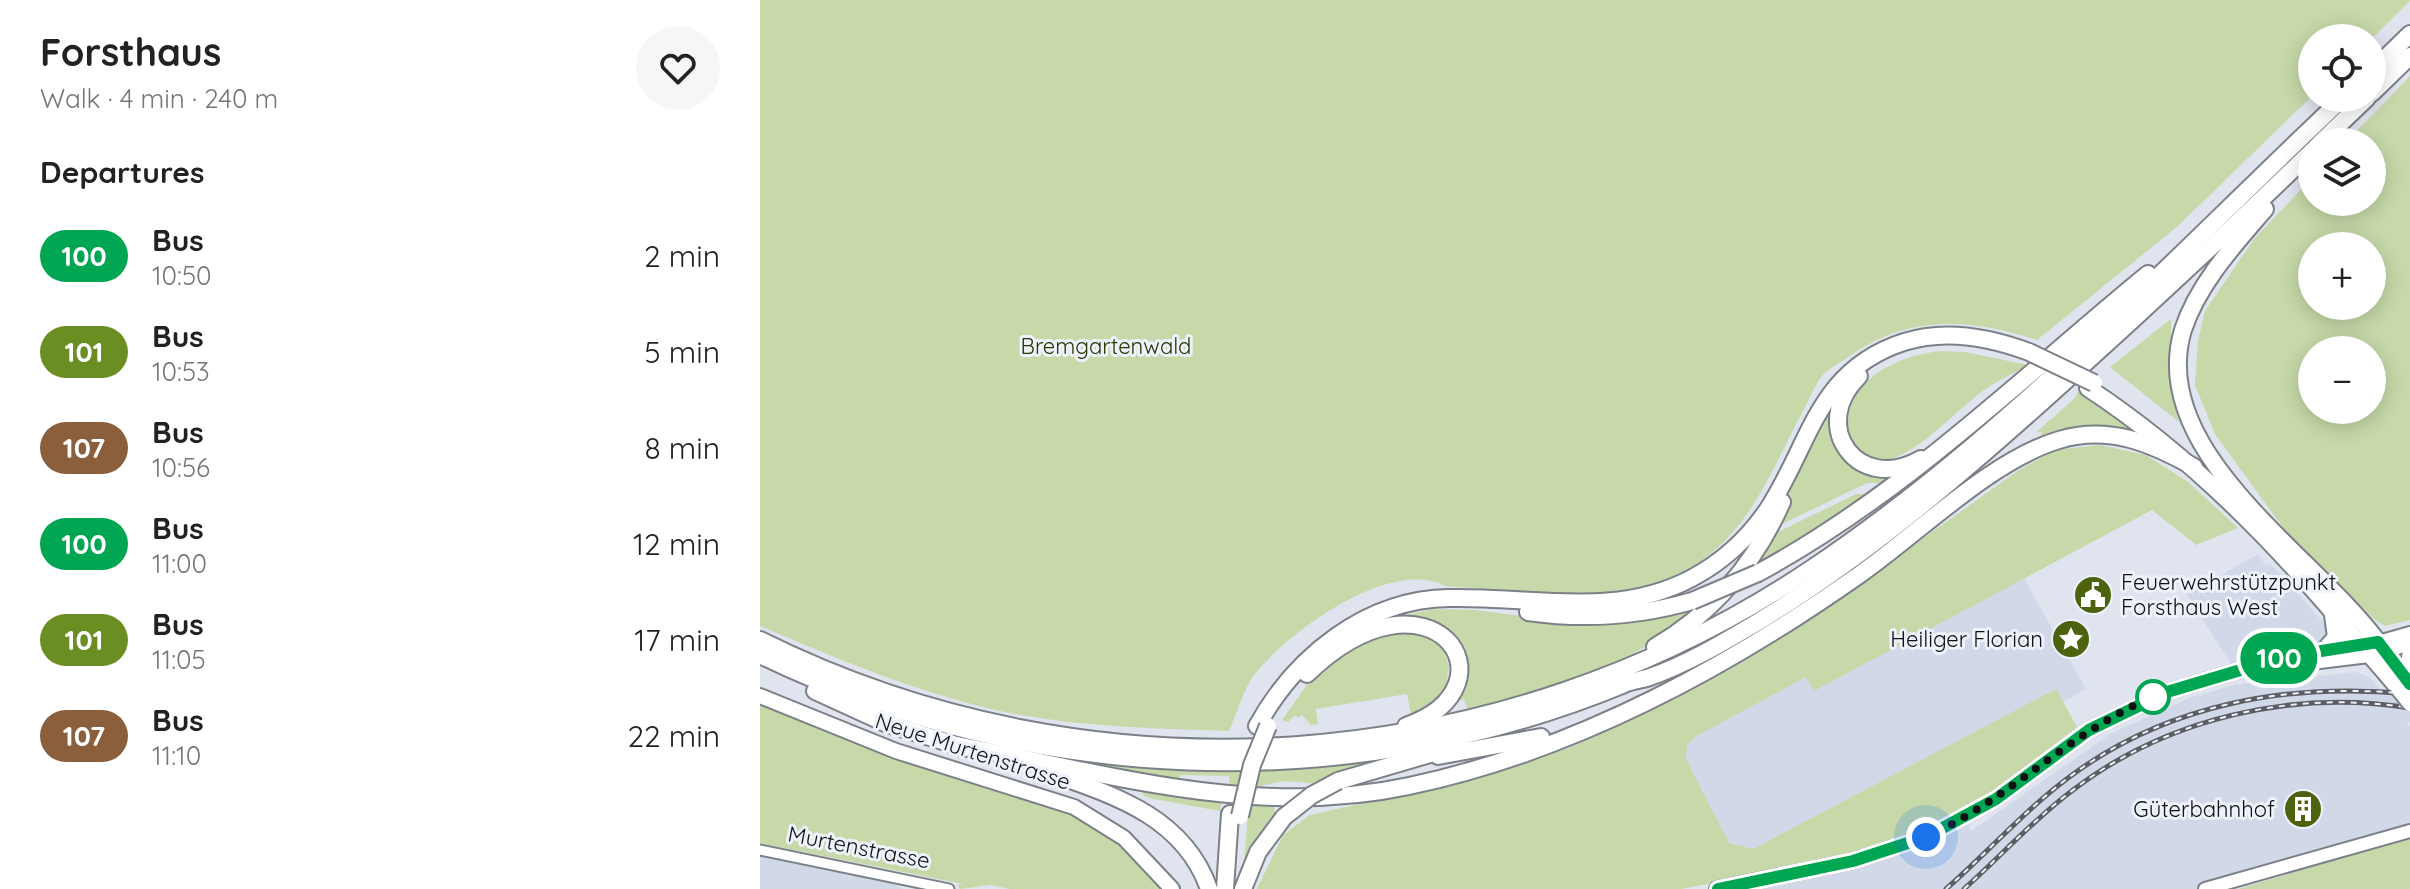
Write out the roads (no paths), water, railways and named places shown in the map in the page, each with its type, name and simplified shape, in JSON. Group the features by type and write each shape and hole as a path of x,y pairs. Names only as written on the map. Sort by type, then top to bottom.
{"highway":[{"path":"2386,57 2410,34"},
{"path":"2386,79 2410,56"},
{"path":"760,640 895,696 1029,731 1166,748 1322,745 1416,732 1560,693 1630,669 1697,637 1778,591 1848,544 1924,486 2019,404 2137,297 2214,219 2328,112"},
{"path":"2336,128 2352,112"},
{"path":"760,655 871,702 977,733 1085,754 1198,763 1299,760 1419,745 1525,719 1646,678 1715,645 1786,604 1926,503 2092,357 2298,164"},
{"path":"2298,168 2210,278 2190,313 2180,346 2179,386 2187,415 2210,455 2374,649"},
{"path":"1403,607 1467,604 1585,618 1644,613 1692,601 1758,573 1856,515 1962,432 2214,219"},
{"path":"1225,889 1239,773 1278,692 1318,649 1350,627 1403,607 1447,598 1599,603 1651,594 1692,578 1726,555 1759,521 1817,413 1837,385 1859,364 1910,340 1966,336 2025,355 2091,385 2155,423 2248,503"},
{"path":"1962,432 1910,465 1880,470 1863,464 1847,451 1839,434 1837,416 1842,399 1856,378 1895,353 1929,345 1957,344 2025,355"},
{"path":"2091,385 2194,467 2333,613 2374,649"},
{"path":"1560,693 1659,646 1713,605 1738,576 1766,535 1817,413"},
{"path":"956,745 1096,775 1265,798 1342,797 1409,786 1497,762 1607,720 1680,684 1815,606 2008,464 2047,444 2073,437 2113,435 2146,443 2194,467"},
{"path":"2324,651 2336,637 2333,613"},
{"path":"1262,726 1310,671 1370,631 1392,624 1414,623 1434,629 1448,641 1457,657 1459,676 1451,698 1438,712 1400,728 1350,734 1322,745"},
{"path":"760,664 866,715 1060,777 1143,811 1186,846 1209,889"},
{"path":"1243,889 1258,852 1284,817 1312,795 1338,781 1593,704 1634,688 1646,678"},
{"path":"1413,758 1502,746 1551,734 1680,684"},
{"path":"1233,889 1235,815"}],"main road":[{"path":"1717,889 1853,861 1916,841 1996,799 2074,739 2117,714 2167,692 2284,657 2324,651 2374,649"},
{"path":"2255,667 2374,649"},
{"path":"2374,649 2404,684 2410,704"},
{"name":"Neue Murtenstrasse","path":"760,688 829,724"},
{"name":"Neue Murtenstrasse","path":"760,696 906,755 1074,807 1124,838 1172,889"},
{"path":"760,710 776,704"}],"street":[{"path":"2374,649 2410,633"},
{"path":"2374,649 2410,645 2404,684"},
{"path":"2205,889 2410,831"},
{"name":"Murtenstrasse","path":"760,850 949,889"}],"railway":[{"path":"1946,889 2068,778 2146,732 2187,716 2274,696 2365,691 2410,694"},
{"path":"1964,889 2073,790 2110,765 2190,727 2233,715 2322,703 2366,703 2410,708"}],"place":[{"name":"Feuerwehrstützpunkt Forsthaus West","path":"2093,595"},
{"name":"Heiliger Florian","path":"2071,639"},
{"name":"Güterbahnhof","path":"2303,809"}],"park label":[{"name":"Bremgartenwald","path":"1106,346"}]}
